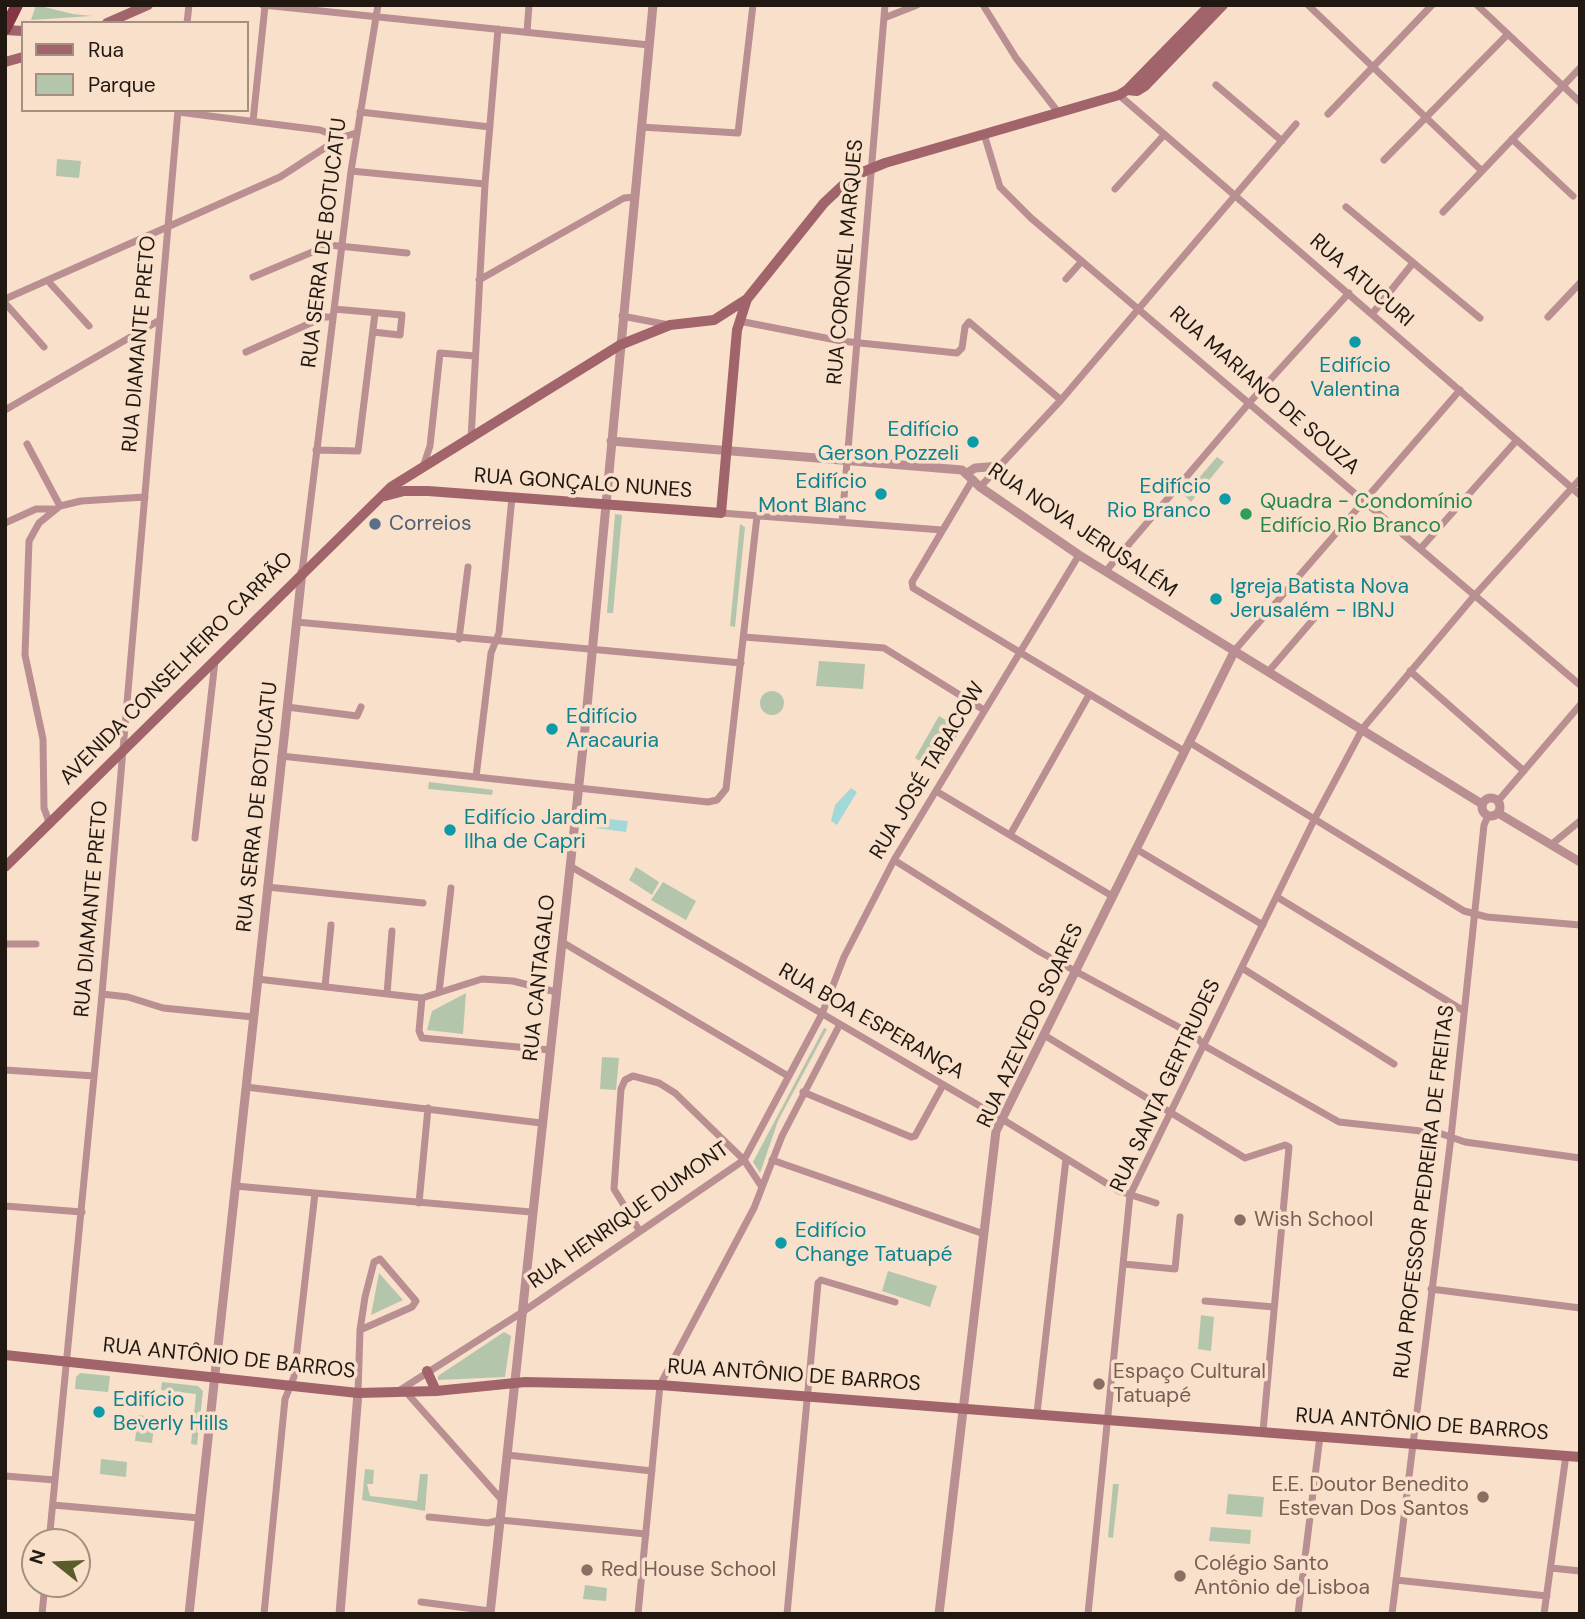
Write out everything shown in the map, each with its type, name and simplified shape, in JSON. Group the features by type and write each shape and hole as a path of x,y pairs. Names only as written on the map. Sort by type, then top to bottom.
{"highway":[{"path":"5,30 17,5"}],"main road":[{"path":"123,21 148,5"},
{"name":"AVENIDA CONSELHEIRO CARRÃO","path":"1123,92 1210,5"},
{"name":"AVENIDA CONSELHEIRO CARRÃO","path":"5,867 376,499 620,345 670,325 714,320 747,299 839,186 871,168 1123,92 1137,91 1145,86 1223,5"},
{"path":"113,21 132,14"},
{"path":"721,509 738,326 747,299"},
{"path":"714,320 738,326"},
{"path":"376,499 404,491 428,491 422,480 423,467"},
{"name":"RUA GONÇALO NUNES","path":"428,491 606,505 721,509"},
{"name":"RUA ANTÔNIO DE BARROS","path":"5,1355 358,1393 436,1391 525,1382 660,1385 1580,1457"},
{"path":"427,1371 436,1391"}],"street":[{"path":"253,121 264,5 649,45"},
{"name":"RUA SERRA DE BOTUCATU","path":"189,1614 316,450 356,132 378,5"},
{"path":"527,32 529,5"},
{"name":"RUA CANTAGALO","path":"490,1612 531,1212 579,788 653,5"},
{"path":"641,127 738,133 754,5"},
{"name":"RUA CORONEL MARQUES","path":"842,522 884,5"},
{"path":"884,18 917,5"},
{"path":"984,5 1016,58 1058,112"},
{"path":"1308,5 1482,171"},
{"path":"1328,114 1432,5"},
{"path":"1477,5 1580,102"},
{"path":"471,439 485,184 498,29"},
{"path":"1384,160 1507,33"},
{"path":"1443,212 1580,68"},
{"path":"1216,85 1282,141"},
{"name":"RUA ATUCURI","path":"1123,92 1164,135 1580,495"},
{"name":"RUA DIAMANTE PRETO","path":"51,1528 102,993 178,112"},
{"path":"186,112 320,130 340,138"},
{"path":"360,112 490,127"},
{"path":"980,487 1061,400 1296,124"},
{"path":"44,347 5,301 280,177 340,138 356,132"},
{"name":"RUA MARIANO DE SOUZA","path":"984,134 1000,187 1082,261 1580,685"},
{"path":"1115,189 1164,135"},
{"path":"1513,139 1573,196"},
{"path":"351,171 485,184"},
{"path":"479,280 624,198 634,197"},
{"path":"1346,207 1480,318"},
{"path":"253,277 323,247 342,245 407,253"},
{"path":"1066,279 1082,261"},
{"path":"1373,314 1413,263"},
{"path":"48,281 89,326"},
{"path":"1548,317 1580,283"},
{"path":"1106,571 1250,402 1349,293"},
{"path":"246,352 333,313 402,315 400,335 373,332"},
{"path":"316,450 358,451 375,313"},
{"name":"AVENIDA CONSELHEIRO CARRÃO","path":"622,316 670,325"},
{"path":"5,410 158,321"},
{"path":"738,326 856,343 957,353 962,348 965,327 970,322 1061,400"},
{"path":"423,467 430,446 440,353 475,356"},
{"path":"1235,650 1460,390"},
{"path":"1421,548 1517,440"},
{"name":"RUA NOVA JERUSALÉM","path":"611,442 958,470 1079,555 1363,728 1482,804"},
{"path":"27,444 57,508"},
{"path":"1001,466 975,468 911,586 1089,695 1315,818 1458,908 1474,914 1580,925"},
{"name":"RUA SANTA GERTRUDES","path":"1088,1614 1130,1195 1315,818 1363,728 1475,595 1580,480"},
{"path":"5,523 36,509 57,508 81,501 145,497"},
{"path":"476,777 491,653 499,633 512,497"},
{"path":"49,822 44,808 43,739 28,669 25,638 29,541 38,523 57,508"},
{"name":"RUA GONÇALO NUNES","path":"721,509 734,514 942,530"},
{"path":"282,756 708,802 723,796 726,789 757,516"},
{"name":"RUA JOSÉ TABACOW","path":"821,1014 844,957 894,860 1079,555"},
{"path":"459,639 468,567"},
{"path":"1269,671 1317,615"},
{"path":"296,622 741,663"},
{"path":"744,637 884,648 984,710"},
{"name":"RUA AZEVEDO SOARES","path":"939,1614 996,1131 1235,650"},
{"path":"195,838 215,658"},
{"path":"1410,671 1524,771"},
{"path":"1010,835 1089,695"},
{"path":"1493,814 1498,801 1580,705"},
{"path":"287,708 357,716 361,707"},
{"path":"936,791 1112,897"},
{"path":"1498,801 1489,798 1482,804 1482,811 1552,844 1580,862"},
{"name":"RUA PROFESSOR PEDREIRA DE FREITAS","path":"1392,1614 1451,1137 1484,825 1493,814"},
{"path":"1552,844 1580,821"},
{"path":"1136,849 1263,925"},
{"path":"894,860 1075,972 1197,1037 1203,1045 1339,1122 1439,1133 1465,1142 1580,1158"},
{"name":"RUA BOA ESPERANÇA","path":"570,866 1066,1159 1130,1195 1156,1203"},
{"path":"267,887 423,903"},
{"path":"439,992 452,888"},
{"path":"1277,897 1464,1010"},
{"path":"325,987 331,925"},
{"path":"387,994 393,931"},
{"path":"562,942 788,1076"},
{"path":"5,944 36,944"},
{"path":"1242,968 1394,1064"},
{"path":"257,979 422,998 482,979 495,979 556,992"},
{"path":"102,993 128,997 163,1008 253,1017"},
{"path":"422,998 419,1031 422,1038 550,1050"},
{"name":"RUA HENRIQUE DUMONT","path":"401,1392 427,1371 521,1313 744,1160 821,1014"},
{"path":"638,1614 660,1385 762,1187 803,1092 839,1026"},
{"path":"1044,1035 1245,1158 1285,1145 1289,1147 1263,1431"},
{"path":"5,1070 94,1076"},
{"path":"639,1230 614,1189 621,1089 625,1080 633,1076 643,1077 675,1093 744,1160 762,1187"},
{"path":"803,1092 911,1137 915,1136 943,1084"},
{"path":"246,1087 541,1123"},
{"path":"419,1203 428,1108"},
{"path":"1037,1413 1066,1159"},
{"path":"772,1160 984,1234"},
{"path":"235,1186 531,1212"},
{"path":"264,1614 285,1399 290,1387 315,1193"},
{"path":"5,1206 82,1212"},
{"path":"1124,1264 1175,1269 1180,1217"},
{"path":"340,1614 358,1393 360,1330 371,1271 376,1259 380,1259 416,1301 412,1307 360,1330"},
{"path":"787,1614 817,1289 821,1280 895,1302"},
{"path":"1431,1289 1580,1308"},
{"path":"1205,1301 1274,1307"},
{"path":"401,1392 502,1499"},
{"path":"1298,1614 1320,1436"},
{"path":"507,1455 652,1471"},
{"path":"1544,1614 1566,1455"},
{"path":"5,1476 55,1480"},
{"path":"53,1505 199,1518"},
{"path":"429,1517 488,1523 500,1520 646,1534"},
{"path":"1551,1568 1580,1571"},
{"path":"1396,1580 1547,1596"},
{"path":"421,1602 490,1612"}],"green space":[{"path":"36,5 73,14 92,16 31,20"},
{"path":"57,159 81,161 79,178 56,176"},
{"path":"1217,457 1224,462 1191,502 1184,495"},
{"path":"615,514 622,515 613,613 607,613"},
{"path":"740,524 745,527 735,627 730,626"},
{"path":"819,661 865,664 863,689 816,686"},
{"path":"772,691 781,694 784,703 781,712 772,715 763,712 760,703 763,694"},
{"path":"939,716 961,729 936,771 915,758"},
{"path":"429,782 493,790 492,795 428,789"},
{"path":"636,867 659,882 652,895 629,880"},
{"path":"663,882 696,901 686,920 651,900"},
{"path":"466,993 463,1034 427,1030 432,1011"},
{"path":"824,1028 827,1029 778,1121 760,1173 753,1162"},
{"path":"602,1057 619,1058 616,1090 600,1089"},
{"path":"888,1271 937,1286 930,1307 882,1291"},
{"path":"379,1273 403,1300 371,1315"},
{"path":"1201,1315 1214,1317 1211,1351 1198,1349"},
{"path":"504,1332 511,1336 505,1377 438,1380 438,1376"},
{"path":"80,1373 110,1376 108,1392 75,1389 76,1377"},
{"path":"162,1382 198,1386 203,1391 197,1445 191,1444 196,1394 161,1390"},
{"path":"138,1415 155,1417 152,1443 135,1441"},
{"path":"101,1459 127,1462 126,1477 100,1474"},
{"path":"365,1469 374,1470 373,1484 367,1484 370,1496 417,1501 420,1474 428,1474 425,1511 362,1500"},
{"path":"1113,1484 1119,1484 1113,1538 1108,1537"},
{"path":"1228,1494 1264,1497 1262,1517 1226,1514"},
{"path":"1211,1527 1251,1530 1250,1544 1209,1541"},
{"path":"585,1585 607,1588 606,1601 583,1599"}],"water":[{"path":"851,788 857,792 837,825 831,821 835,805"},
{"path":"597,818 628,821 626,832 596,828"}],"place":[{"name":"Edifício Valentina","path":"1355,342"},
{"name":"Edifício Gerson Pozzeli","path":"973,442"},
{"name":"Edifício Mont Blanc","path":"881,494"},
{"name":"Edifício Rio Branco","path":"1225,499"},
{"name":"Quadra - Condomínio Edifício Rio Branco","path":"1246,514"},
{"name":"Correios","path":"375,524"},
{"name":"Igreja Batista Nova Jerusalém - IBNJ","path":"1216,599"},
{"name":"Edifício Aracauria","path":"552,729"},
{"name":"Edifício Jardim Ilha de Capri","path":"450,830"},
{"name":"Wish School","path":"1240,1220"},
{"name":"Edifício Change Tatuapé","path":"781,1243"},
{"name":"Espaço Cultural Tatuapé","path":"1099,1384"},
{"name":"Edifício Beverly Hills","path":"99,1412"},
{"name":"E.E. Doutor Benedito Estevan Dos Santos","path":"1483,1497"},
{"name":"Red House School","path":"587,1570"},
{"name":"Colégio Santo Antônio de Lisboa","path":"1180,1576"}]}
